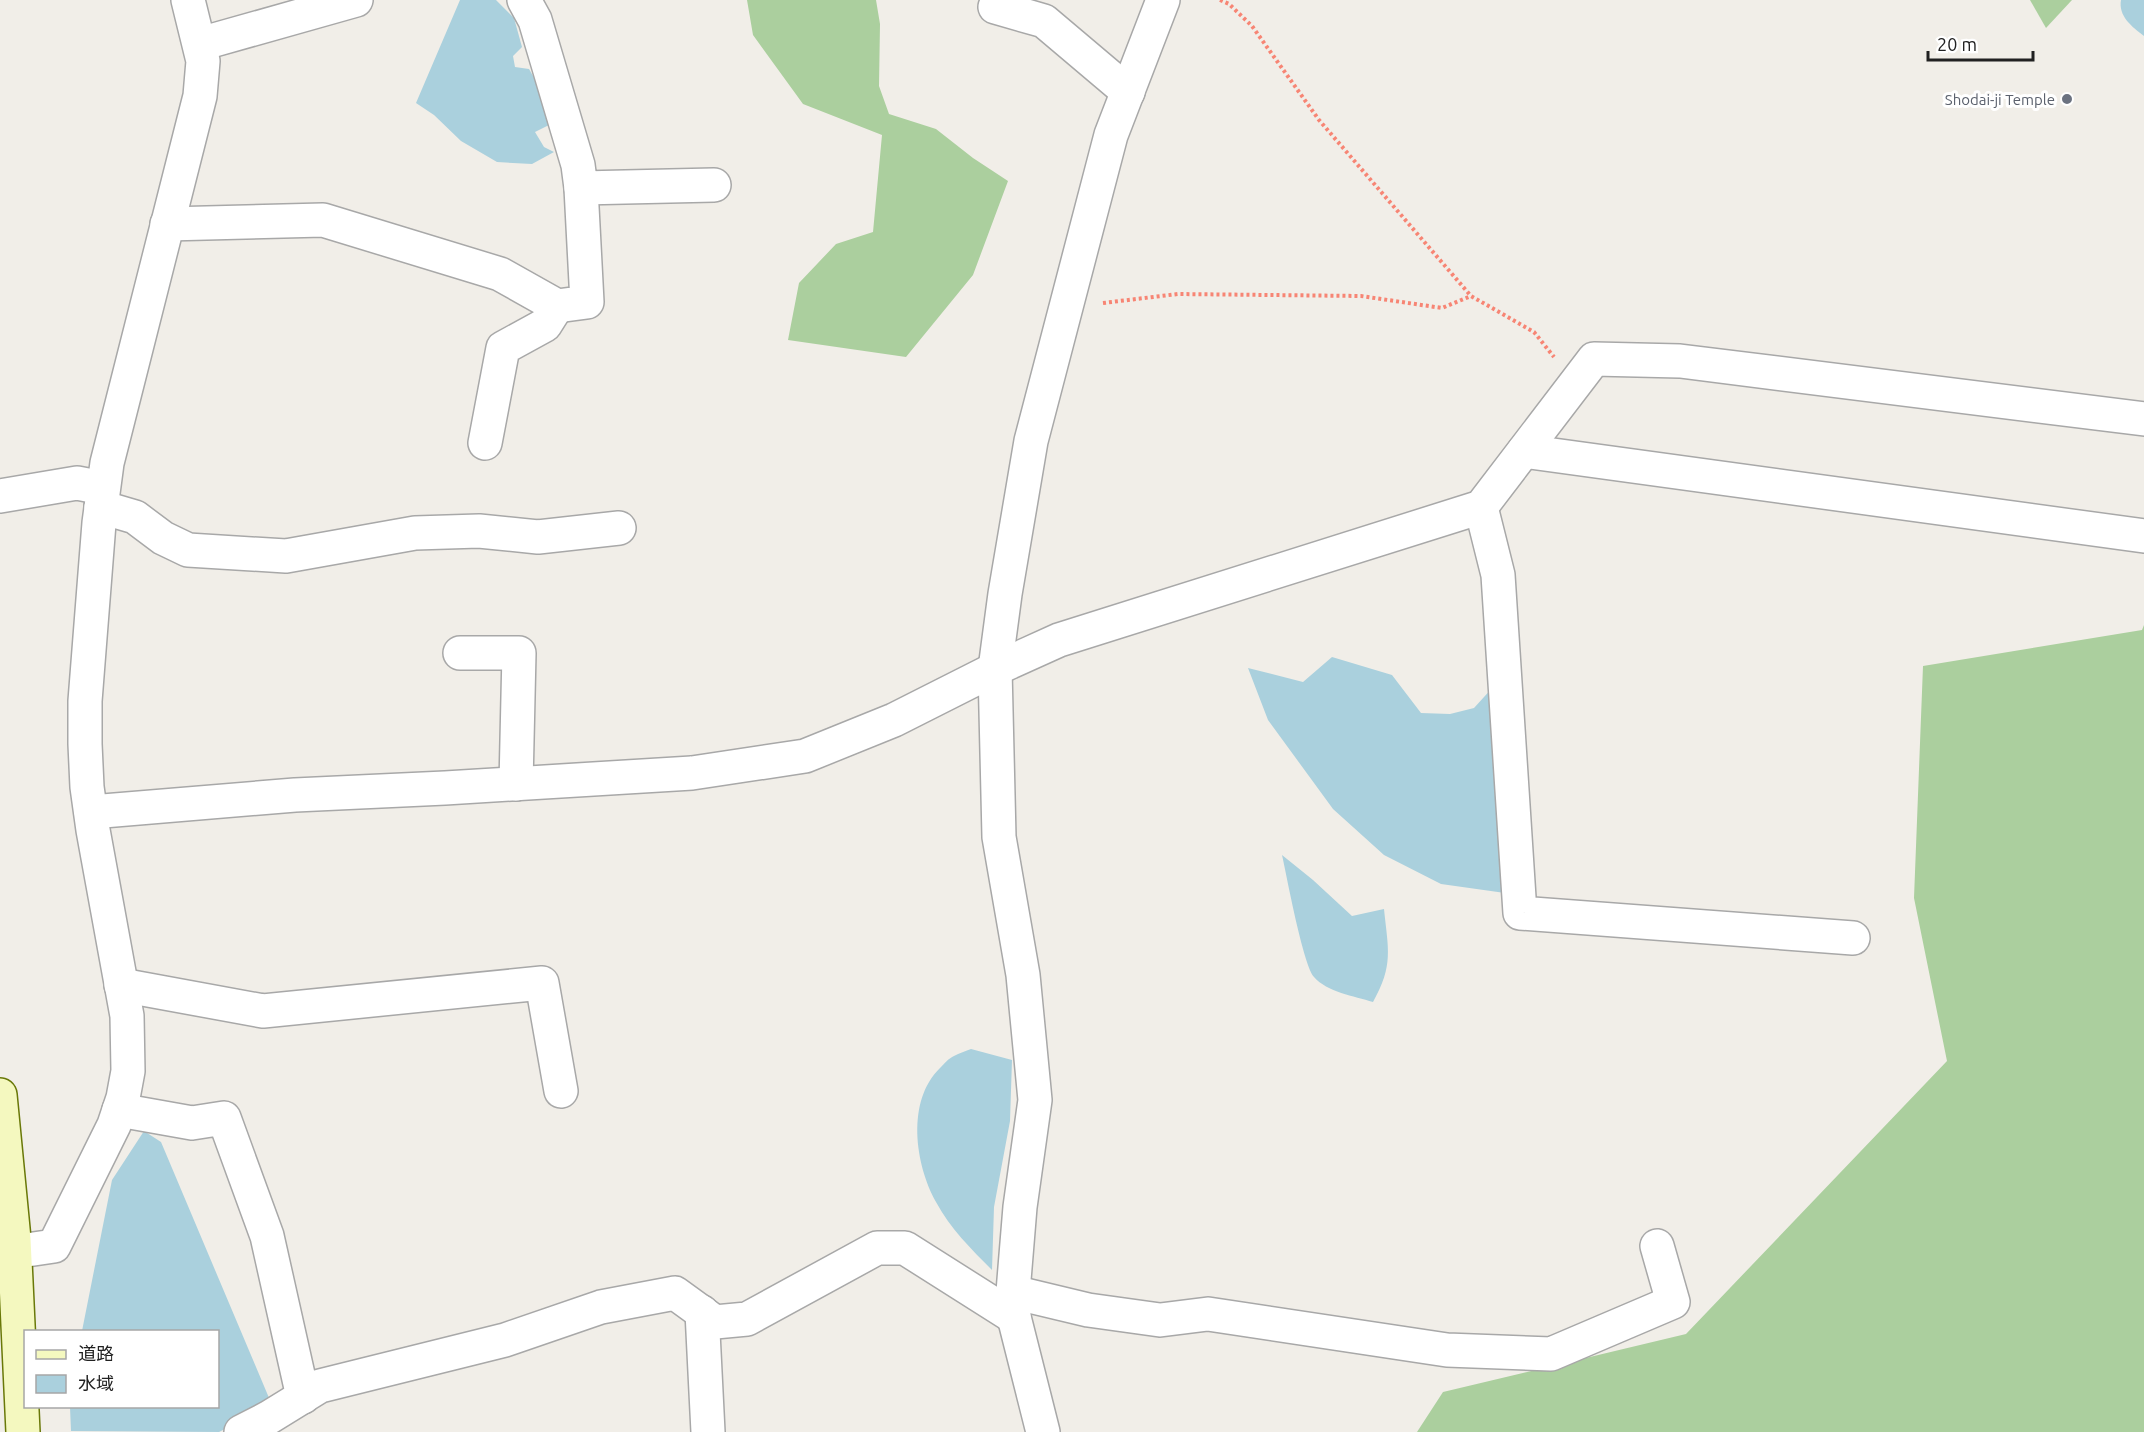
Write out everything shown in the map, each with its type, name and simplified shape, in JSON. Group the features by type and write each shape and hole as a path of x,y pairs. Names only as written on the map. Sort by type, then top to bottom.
{"main road":[{"path":"0,1095 7,1252 23,1432"}],"street":[{"path":"7,1252 54,1246 114,1125 128,1071 127,1016 87,787 85,700 102,497 114,433 200,96 203,70 200,44 188,0"},
{"path":"200,44 356,0"},
{"path":"167,224 323,220 500,274 557,306 587,302 578,165 535,20 524,0"},
{"path":"1043,1432 1014,1304 1020,1207 1035,1100 1023,975 999,837 995,669 1005,594 1031,441 1111,135 1163,0"},
{"path":"995,7 1044,21 1128,92"},
{"path":"581,188 714,185"},
{"path":"485,443 503,348 545,325 557,306"},
{"path":"91,812 295,795 692,773 805,756 894,720 995,669 1059,640 1481,507 1594,359 1680,361 2144,419"},
{"path":"1524,451 2144,536"},
{"path":"0,496 77,483 135,517 163,538 188,550 285,556 415,533 479,531 538,537 619,528"},
{"path":"1481,507 1498,575 1520,913 1853,938"},
{"path":"460,652 519,653 516,784"},
{"path":"121,985 263,1011 542,984 561,1091"},
{"path":"119,1110 192,1123 224,1118 267,1236 303,1397"},
{"path":"241,1432 320,1386 505,1340 601,1307 675,1293 715,1322 747,1319 877,1248 905,1248 1014,1304 1088,1310 1160,1320 1208,1314 1447,1350 1551,1354 1673,1302 1657,1246"},
{"path":"702,1312 708,1432"}],"path":[{"path":"1220,0 1229,4 1252,26 1319,120 1471,296 1534,332 1574,384"},
{"path":"1066,308 1178,294 1361,296 1442,308 1471,296"}],"green space":[{"path":"747,0 876,0 880,24 879,86 889,114 936,129 973,158 1008,181 973,275 906,357 788,340 799,283 836,244 873,232 882,135 803,104 753,35"},
{"path":"2030,0 2072,0 2046,28"},
{"path":"2144,625 2144,1432 1417,1432 1443,1392 1686,1334 1947,1061 1914,898 1923,666 2142,630"}],"water":[{"path":"460,0 496,0 514,18 522,47 513,56 515,67 529,69 543,93 549,125 535,132 544,147 554,152 532,164 497,162 461,141 434,115 416,103"},
{"path":"2121,0 2144,0 2144,36 2124,16"},
{"path":"1332,657 1392,675 1421,713 1450,714 1474,708 1494,686 1505,893 1441,884 1384,855 1333,809 1268,720 1248,668 1303,682"},
{"path":"1282,855 1352,916 1384,909 1388,946 1387,967 1373,1002 1333,990 1314,977 1300,938"},
{"path":"971,1049 1012,1060 1010,1121 994,1207 992,1270 961,1238 936,1202 923,1170 917,1133 922,1098 929,1082 950,1058"},
{"path":"144,1131 161,1142 272,1405 219,1432 71,1431 70,1408 219,1408 219,1330 82,1330 112,1180"}],"place":[{"name":"Shodai-ji Temple","path":"2067,99"}]}
